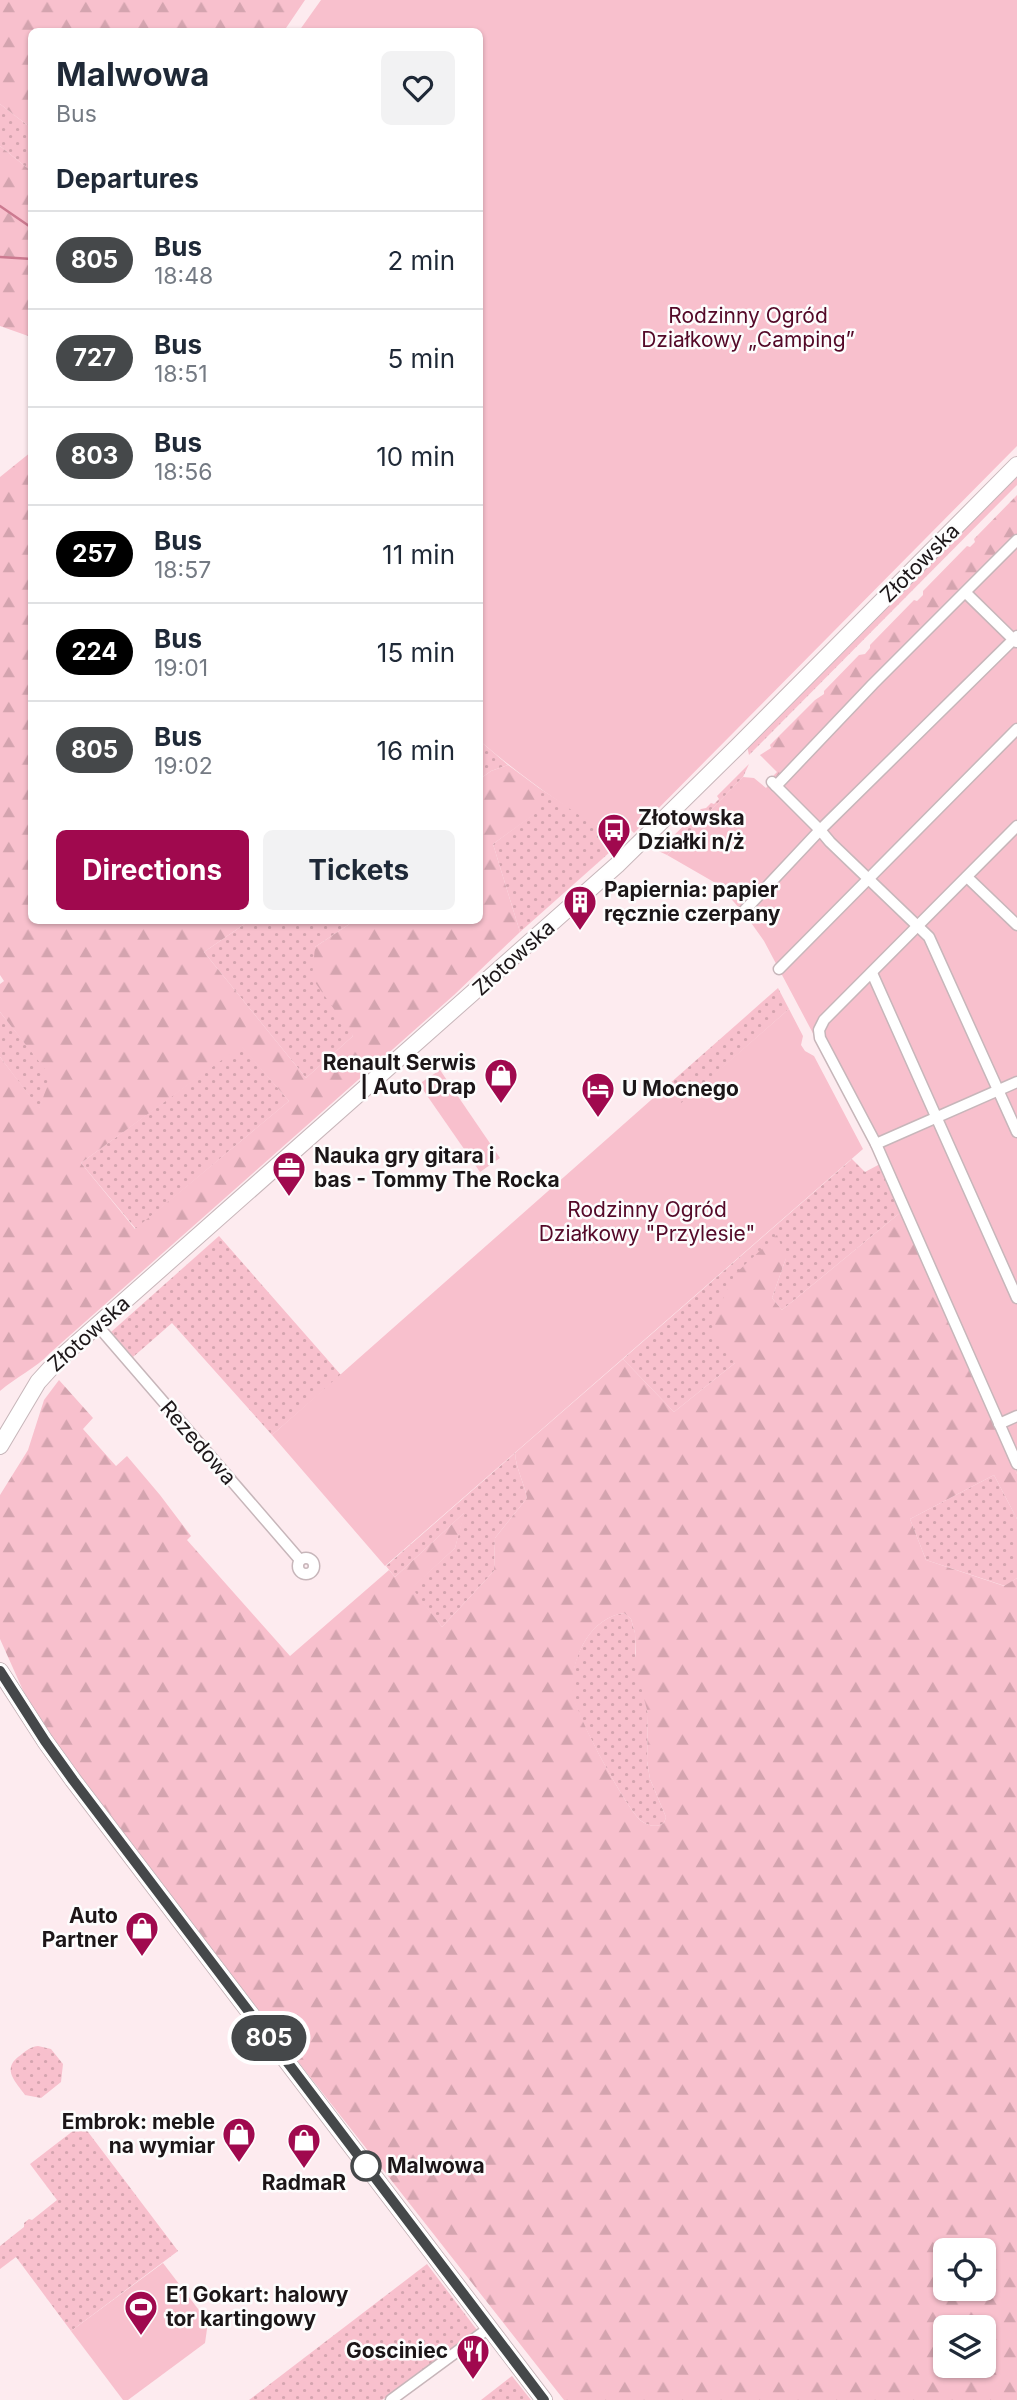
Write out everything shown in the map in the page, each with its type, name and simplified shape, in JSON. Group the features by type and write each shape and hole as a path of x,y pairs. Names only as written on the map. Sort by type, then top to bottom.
{"street":[{"name":"Złotowska","path":"0,1446 25,1403 50,1368 624,859 1017,465"},
{"path":"1017,540 774,784 929,937 1017,1132"},
{"path":"743,912 820,830 1016,639 966,593"},
{"path":"779,969 1017,729"},
{"path":"1016,828 824,1020 819,1030 820,1038 876,1144 1017,1464"},
{"path":"967,877 1017,925"},
{"path":"872,973 1017,1298"},
{"path":"876,1144 1017,1082"},
{"name":"Rezedowa","path":"97,1325 300,1560"},
{"name":"Złotowska","path":"0,1457 25,1403"},
{"path":"999,1424 1017,1416"},
{"path":"0,1671 66,1770 544,2400"},
{"path":"391,2400 489,2328"}],"green space":[{"path":"0,0 305,0 286,28 28,28 28,126 0,104"},
{"name":"Rodzinny Ogród Działkowy „Camping”","path":"321,0 1017,0 1017,446 634,833 620,820 607,832 590,822 542,790 483,744 483,28 301,28"},
{"path":"0,104 28,126 28,169 0,146"},
{"path":"0,146 28,169 28,336 0,326"},
{"path":"28,454 28,924 245,924 204,952 306,1078 353,1036 312,978 315,947 350,924 483,924 483,777 508,765 539,788 539,811 493,844 520,932 454,995 44,1359 0,1391 0,1057 39,1108 51,1077 0,1012 0,984 4,981 0,975 0,477","holes":["241,1046 289,1101 135,1229 81,1163"]},
{"path":"1017,471 1017,485 749,755 747,746"},
{"path":"1017,495 1017,534 774,779 772,777 777,772 760,755 771,748 770,745 824,694 859,655 865,654 870,645 914,600 917,601 923,595 923,591 967,546 970,547 975,542 974,539"},
{"path":"1017,534 1017,1474 860,1122 764,941 719,885 667,855 743,777 754,778 766,788"},
{"path":"483,744 508,765 483,777"},
{"path":"749,764 743,777 667,855 652,848 671,838 701,809 714,804 719,799 717,796"},
{"path":"539,788 607,832 619,844 520,932 493,844 538,811"},
{"path":"245,924 350,924 315,947 353,1036 306,1078 204,952"},
{"path":"778,988 789,1009 681,1104 668,1085"},
{"name":"Rodzinny Ogród Działkowy \"Przylesie\"","path":"789,1009 803,1036 801,1045 814,1056 863,1149 385,1566 272,1435 668,1085 681,1103"},
{"path":"0,1012 52,1077 39,1109 0,1057"},
{"path":"241,1045 289,1101 136,1229 81,1163"},
{"path":"440,1070 500,1158 480,1172 419,1084"},
{"path":"852,1159 865,1172 880,1164 901,1212 782,1310 772,1298 786,1258 735,1363 674,1412 623,1359"},
{"path":"901,1212 1017,1474 1017,1519 994,1475 910,1519 926,1560 1004,1586 1017,1578 1017,2400 564,2400 90,1791 30,1706 0,1639 0,1495 28,1450 44,1400 59,1380 93,1418 83,1429 116,1466 127,1456 191,1536 187,1540 290,1656 389,1570 395,1577 465,1512 455,1548 412,1588 442,1627 494,1571 495,1538 527,1498 515,1453 623,1359 674,1412 735,1363 713,1339 717,1311 735,1274 777,1235 786,1258 772,1298 782,1310","holes":["624,1613 631,1619 635,1633 636,1667 648,1714 647,1761 650,1779 666,1817 664,1823 655,1826 640,1820 623,1797 591,1738 573,1692 575,1667 584,1642 601,1623 612,1617"]},
{"path":"219,1236 341,1375 272,1435 172,1323 133,1357 111,1332"},
{"path":"515,1453 527,1498 495,1538 494,1571 442,1627 411,1588 455,1548 464,1513 395,1577 386,1566"},
{"path":"994,1475 1017,1519 1017,1578 1005,1586 926,1560 910,1519"},
{"path":"624,1613 631,1619 635,1633 635,1653 648,1714 647,1761 650,1779 666,1817 664,1823 655,1826 640,1820 623,1797 590,1738 572,1692 574,1667 584,1642 601,1623"},
{"path":"38,2046 51,2049 63,2064 61,2082 41,2098 25,2095 11,2071 13,2062 18,2057"},
{"path":"82,2124 178,2251 71,2331 16,2257 0,2269 0,2246 24,2227 24,2223 32,2220 57,2200 30,2164"},
{"name":"E1 Gokart: halowy tor kartingowy","path":"163,2263 208,2322 205,2343 128,2400 123,2400 71,2331"},
{"path":"427,2264 477,2330 382,2400 249,2400"},
{"path":"512,2376 531,2400 481,2400"}],"waterway":[{"path":"0,206 28,225"},
{"path":"0,257 28,259"}],"bus line":[{"name":"805","path":"0,1671 73,1780 544,2400"}],"place":[{"name":"Złotowska Działki n/ż","path":"614,860"},
{"name":"Papiernia: papier ręcznie czerpany","path":"580,932"},
{"name":"Renault Serwis | Auto Drap","path":"501,1105"},
{"name":"U Mocnego","path":"598,1119"},
{"name":"Nauka gry gitara i bas - Tommy The Rocka","path":"289,1198"},
{"name":"Auto Partner","path":"142,1958"},
{"name":"Embrok: meble na wymiar","path":"239,2164"},
{"name":"Malwowa","path":"366,2166"},
{"name":"RadmaR","path":"304,2170"},
{"name":"E1 Gokart: halowy tor kartingowy","path":"141,2337"},
{"name":"Gosciniec","path":"473,2381"}]}
